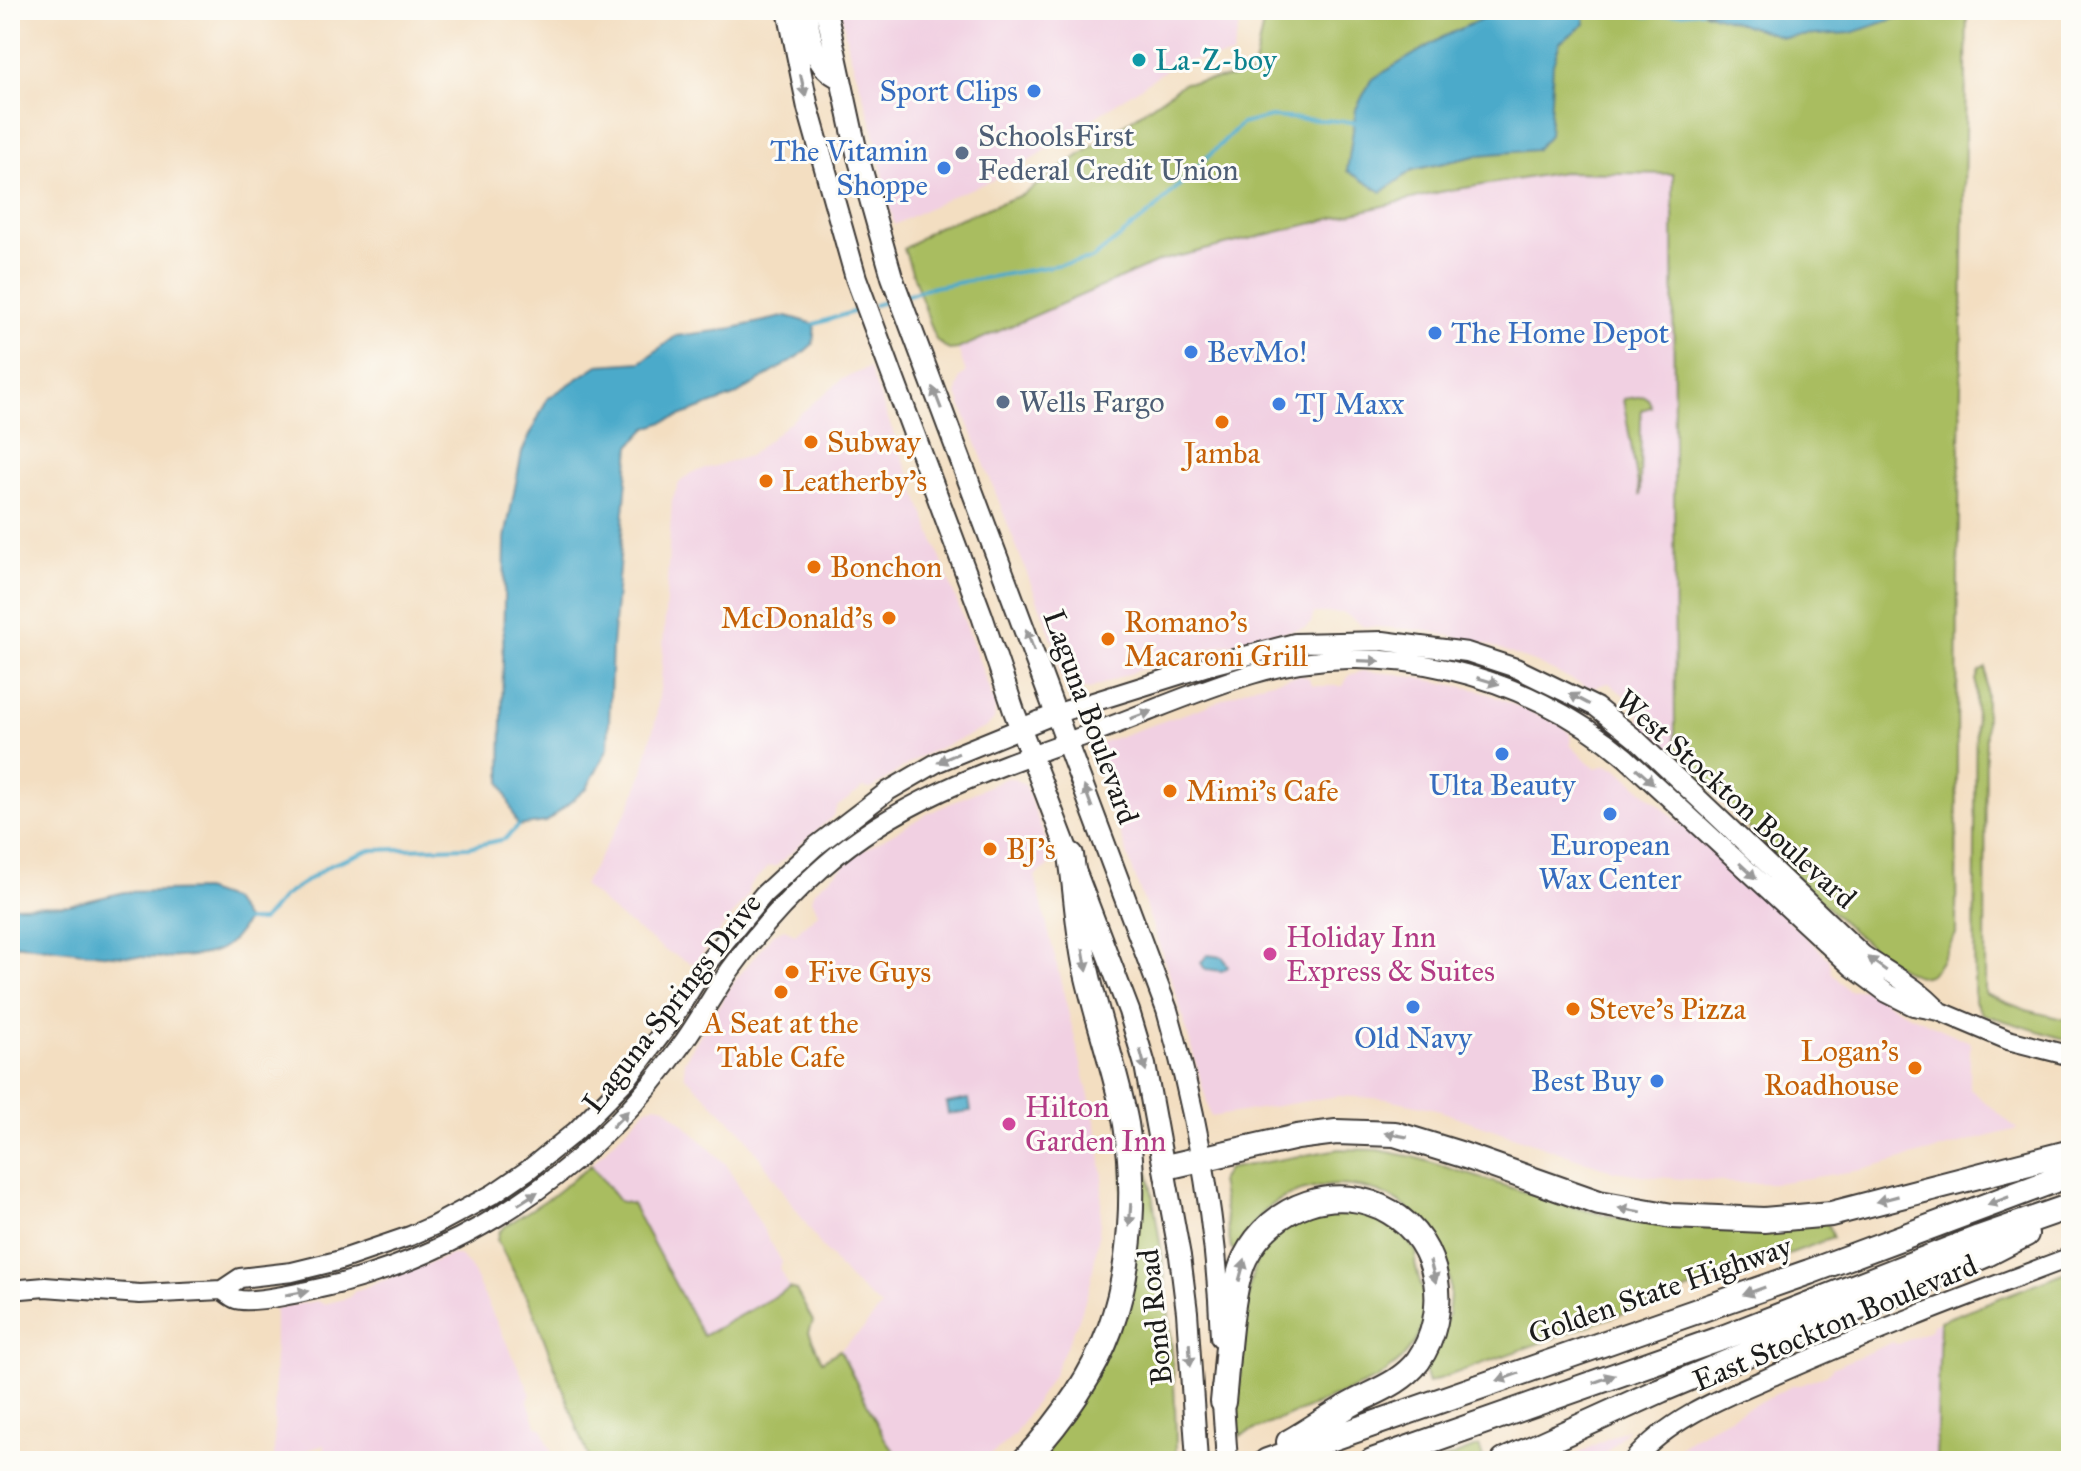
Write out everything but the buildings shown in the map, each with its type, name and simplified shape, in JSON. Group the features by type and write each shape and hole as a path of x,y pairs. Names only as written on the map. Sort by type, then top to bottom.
{"highway":[{"path":"1024,1461 1051,1431 1085,1382 1110,1329 1126,1262 1131,1193 1126,1124 1085,962 1071,855"},
{"path":"1166,1167 1200,1157 1336,1132 1395,1134 1599,1203 1672,1216 1764,1220 1831,1214 2071,1152"},
{"name":"Golden State Highway","path":"1267,1461 1809,1272 2071,1174"},
{"path":"1223,1402 1244,1259 1263,1230 1291,1209 1323,1198 1358,1199 1390,1212 1416,1234 1433,1265 1439,1299 1433,1333 1416,1363 1390,1386 1356,1402 1259,1461"},
{"path":"1504,1461 1661,1390 1985,1255 2071,1209"},
{"name":"Golden State Highway","path":"1372,1461 1725,1337 1979,1238 2071,1209"}],"main road":[{"path":"788,10 818,146 856,278 982,616 1030,755 1129,1011 1145,1065 1166,1167"},
{"path":"806,10 815,54 822,67 840,78"},
{"name":"Laguna Boulevard","path":"826,10 862,170 892,277 1058,713 1167,1010 1182,1063 1215,1255 1227,1461"},
{"name":"Bond Road","path":"1166,1167 1187,1312 1197,1461"}],"street":[{"name":"West Stockton Boulevard","path":"1058,713 1211,665 1295,643 1383,641 1424,644 1493,660 1550,684 1610,716 1863,955 1923,993 1939,1011"},
{"name":"West Stockton Boulevard","path":"1068,742 1254,673 1311,663 1383,661 1486,679 1566,715 1598,734 1852,967 1887,993 1913,1006 1939,1011 2008,1040 2071,1056"},
{"name":"Laguna Springs Drive","path":"10,1290 45,1287 140,1294 222,1290 240,1278 312,1267 410,1236 493,1194 566,1141 628,1078 737,924 770,888 816,846 888,791 938,762 1058,713"},
{"name":"Laguna Springs Drive","path":"222,1290 239,1301 312,1290 369,1275 470,1234 541,1190 599,1141 642,1096 686,1038 730,970 780,909 826,865 874,830 928,798 981,772 1068,742"},
{"path":"826,865 831,849 857,826 858,812"},
{"path":"780,909 781,893 811,863 816,846"},
{"path":"730,970 731,950 763,911 768,903 770,888"},
{"name":"East Stockton Boulevard","path":"1633,1461 1681,1421 1737,1391 1906,1319 2071,1257"}],"shaded area":[{"path":"841,10 1243,10 1232,56 1178,62 1010,174 952,196 894,225 872,124 847,44"},
{"path":"1563,172 1673,174 1675,756 1640,725 1638,707 1609,683 1589,688 1486,644 1424,630 1363,626 1344,613 1314,613 1311,623 1305,628 1215,647 1136,671 1090,689 1073,689 1064,683 1056,648 957,394 960,377 966,373 958,349 1160,261 1440,192"},
{"path":"869,368 976,652 995,706 994,720 985,728 919,757 871,789 863,788 837,807 832,817 776,866 768,867 749,886 748,895 696,962 690,963 663,949 583,885 630,806 642,775 656,718 672,500 679,483 691,473 749,456 842,379"},
{"path":"1363,671 1398,674 1479,690 1561,725 1570,734 1571,746 1596,769 1605,765 1617,768 1761,894 1829,959 1832,973 1849,991 1867,989 1899,1010 1970,1042 1970,1089 2017,1129 1861,1170 1776,1183 1736,1183 1613,1171 1432,1108 1387,1099 1337,1096 1211,1117 1176,993 1093,757 1103,742 1204,707 1255,685 1300,675 1308,678 1313,686 1343,686 1349,675"},
{"path":"1006,778 1013,778 1025,785 1054,862 1035,876 1096,1125 1103,1177 1099,1234 1091,1281 1079,1319 1053,1375 1014,1435 984,1461 902,1461 885,1439 840,1350 881,1307 849,1279 822,1247 743,1133 685,1076 684,1061 733,983 772,935 784,929 795,934 818,913 812,899 815,890 859,853 927,814"},
{"path":"655,1105 666,1107 726,1164 782,1262 780,1269 790,1288 703,1336 632,1204 619,1201 591,1165 646,1109"},
{"path":"458,1255 470,1266 531,1394 528,1401 536,1425 542,1428 555,1461 324,1461 324,1445 274,1461 275,1308 317,1301 324,1304 348,1298 355,1291"},
{"path":"1940,1321 1936,1461 1663,1461 1690,1439 1718,1423 1794,1385 1828,1374 1832,1368 1930,1330 1933,1324"},
{"path":"1629,1428 1598,1461 1565,1461 1592,1446"}],"green space":[{"path":"1266,10 1967,10 1956,934 1939,965 1930,974 1925,976 1908,972 1856,934 1675,756 1673,174 1563,172 1440,192 1160,261 958,349 949,350 936,340 904,249 935,228 1024,194 1184,83 1252,75"},
{"path":"1644,396 1651,407 1641,410 1640,496 1623,399"},
{"path":"1986,668 1985,994 2026,1010 2071,1021 2071,1041 1982,1014 1974,1000 1976,680 1979,672"},
{"path":"1127,1076 1148,1170 1163,1266 1173,1362 1176,1458 1169,1461 1034,1461 1117,1330"},
{"path":"1339,1149 1378,1150 1414,1157 1569,1206 1630,1221 1827,1222 1833,1238 1428,1383 1423,1367 1446,1323 1449,1277 1442,1251 1429,1229 1410,1210 1364,1188 1337,1185 1309,1189 1269,1207 1253,1225 1239,1252 1231,1248 1220,1181 1227,1169"},
{"path":"591,1165 619,1201 632,1204 703,1336 790,1288 796,1290 813,1321 809,1332 822,1361 840,1350 885,1439 902,1461 590,1461 532,1307 497,1240 504,1227 552,1196"},
{"path":"1352,1206 1392,1223 1417,1252 1415,1264 1428,1311 1415,1343 1398,1363 1377,1379 1240,1436 1237,1408 1250,1285 1256,1263 1264,1248 1295,1217"},
{"path":"2071,1270 2071,1461 1936,1461 1940,1321"},
{"path":"1479,1446 1484,1461 1440,1461"}],"water":[{"path":"1501,10 1583,10 1585,24 1560,42 1553,64 1549,135 1536,150 1480,155 1413,170 1382,192 1347,171 1356,109 1371,80 1443,37"},
{"path":"1900,10 1897,18 1851,33 1783,37 1701,11"},
{"path":"787,316 815,324 813,344 798,357 734,396 647,428 630,446 612,646 608,748 587,788 546,822 518,826 501,782 505,538 522,452 547,399 598,365 641,362 676,336 724,330"},
{"path":"203,890 232,900 246,921 230,943 216,951 170,958 10,944 10,906 69,905 125,892"},
{"path":"1207,955 1223,957 1228,967 1222,971 1205,969 1201,963"},
{"path":"969,1099 971,1111 948,1114 946,1103"}],"waterway":[{"path":"1622,10 1647,16 1701,11"},
{"path":"905,296 928,288 1092,259 1154,210 1241,124 1271,117 1354,122"},
{"path":"874,305 892,300"},
{"path":"815,324 862,309"},
{"path":"246,921 262,921 284,896 330,865 370,850 469,847 505,839 518,826"}],"place":[{"name":"La-Z-boy","path":"1139,60"},
{"name":"Sport Clips","path":"1034,91"},
{"name":"SchoolsFirst Federal Credit Union","path":"962,153"},
{"name":"The Vitamin Shoppe","path":"944,168"},
{"name":"The Home Depot","path":"1435,333"},
{"name":"BevMo!","path":"1191,352"},
{"name":"Wells Fargo","path":"1003,402"},
{"name":"TJ Maxx","path":"1279,404"},
{"name":"Jamba","path":"1222,422"},
{"name":"Subway","path":"811,442"},
{"name":"Leatherby's","path":"766,481"},
{"name":"Bonchon","path":"814,567"},
{"name":"McDonald's","path":"889,618"},
{"name":"Romano's Macaroni Grill","path":"1108,639"},
{"name":"Ulta Beauty","path":"1502,754"},
{"name":"Mimi's Cafe","path":"1170,791"},
{"name":"European Wax Center","path":"1610,814"},
{"name":"BJ's","path":"990,849"},
{"name":"Holiday Inn Express & Suites","path":"1270,954"},
{"name":"Five Guys","path":"792,972"},
{"name":"A Seat at the Table Cafe","path":"781,992"},
{"name":"Old Navy","path":"1413,1007"},
{"name":"Steve's Pizza","path":"1573,1009"},
{"name":"Logan's Roadhouse","path":"1915,1068"},
{"name":"Best Buy","path":"1657,1081"},
{"name":"Hilton Garden Inn","path":"1009,1124"}]}
